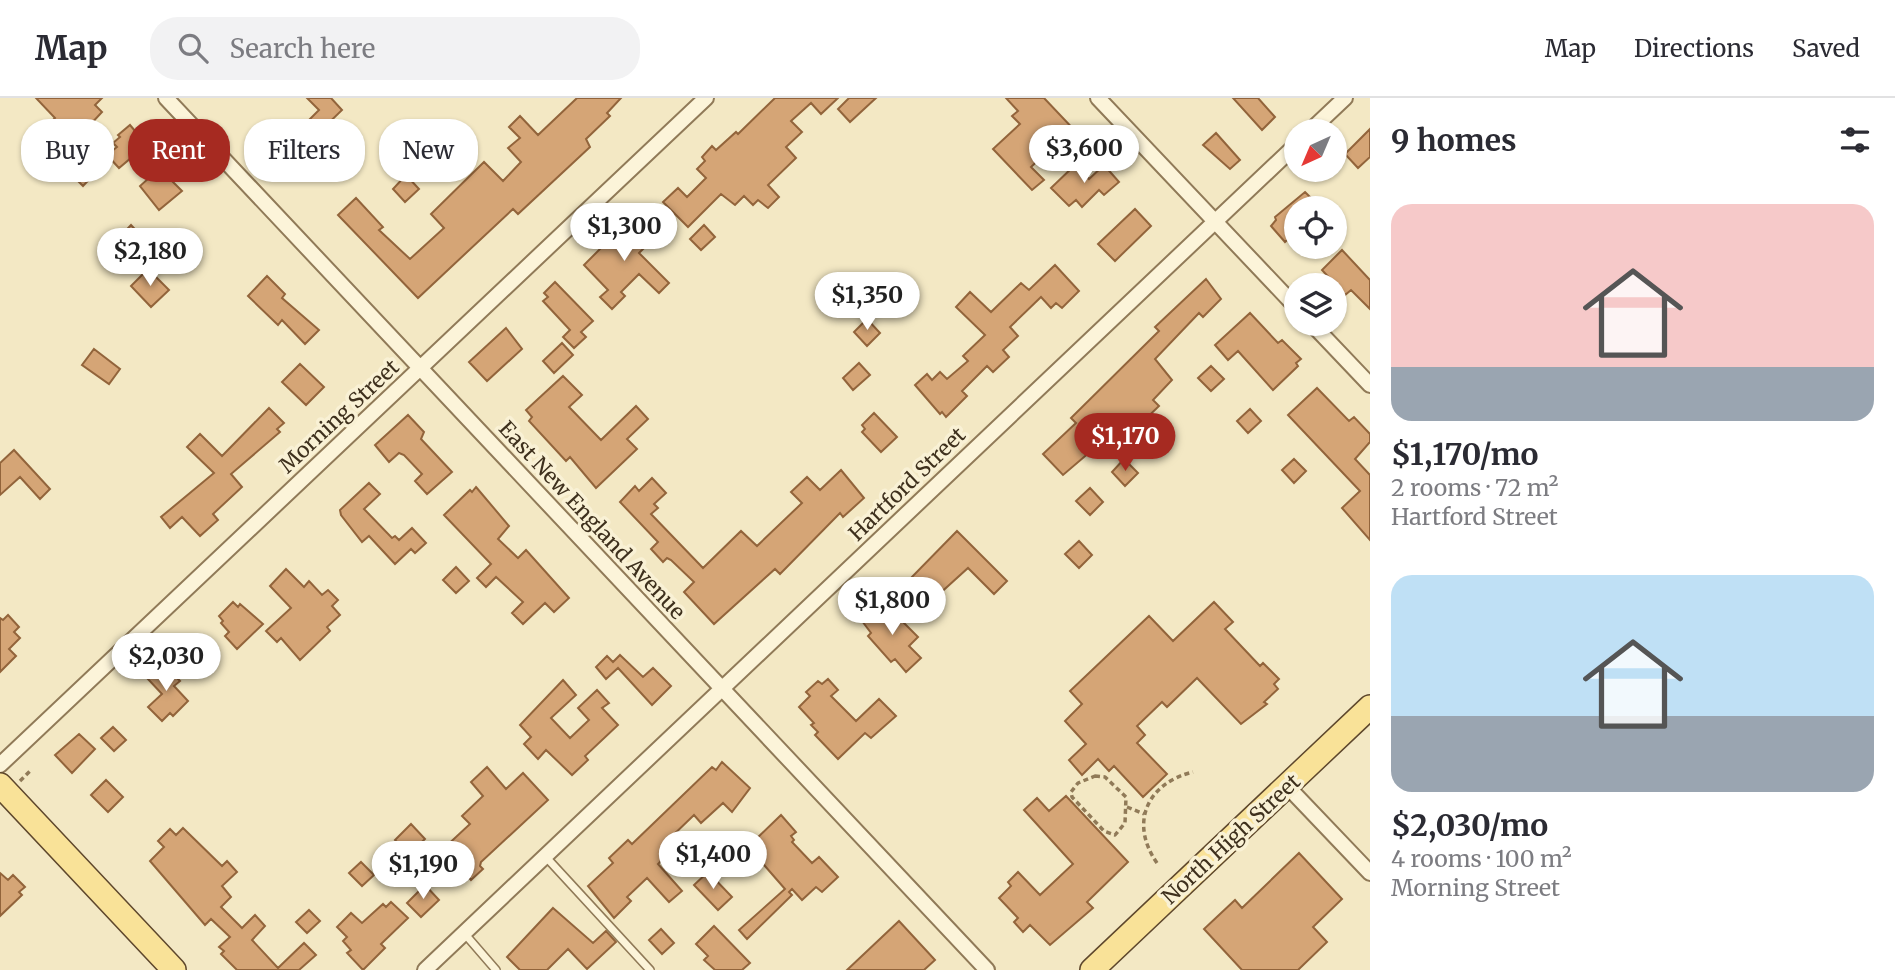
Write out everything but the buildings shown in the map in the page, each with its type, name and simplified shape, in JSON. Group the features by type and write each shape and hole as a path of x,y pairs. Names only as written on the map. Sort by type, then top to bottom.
{"main road":[{"name":"North High Street","path":"1092,970 1370,707"},
{"path":"8,785 174,970"}],"street":[{"name":"East New England Avenue","path":"166,98 987,970"},
{"name":"Morning Street","path":"0,765 706,98"},
{"path":"1098,98 1284,294"},
{"path":"1323,119 1346,98"},
{"name":"Hartford Street","path":"425,970 1284,156"},
{"path":"1323,336 1370,385"},
{"path":"1287,786 1370,873"}],"lane":[{"path":"545,856 650,970"},
{"path":"464,933 496,970"}],"path":[{"path":"8,785 30,771"},
{"path":"1157,863 1145,840 1144,814 1157,790 1180,775 1194,772"},
{"path":"1105,777 1126,797 1127,807 1122,829 1110,834 1071,792 1077,783 1085,779 1105,777"},
{"path":"1127,807 1144,814"}]}
